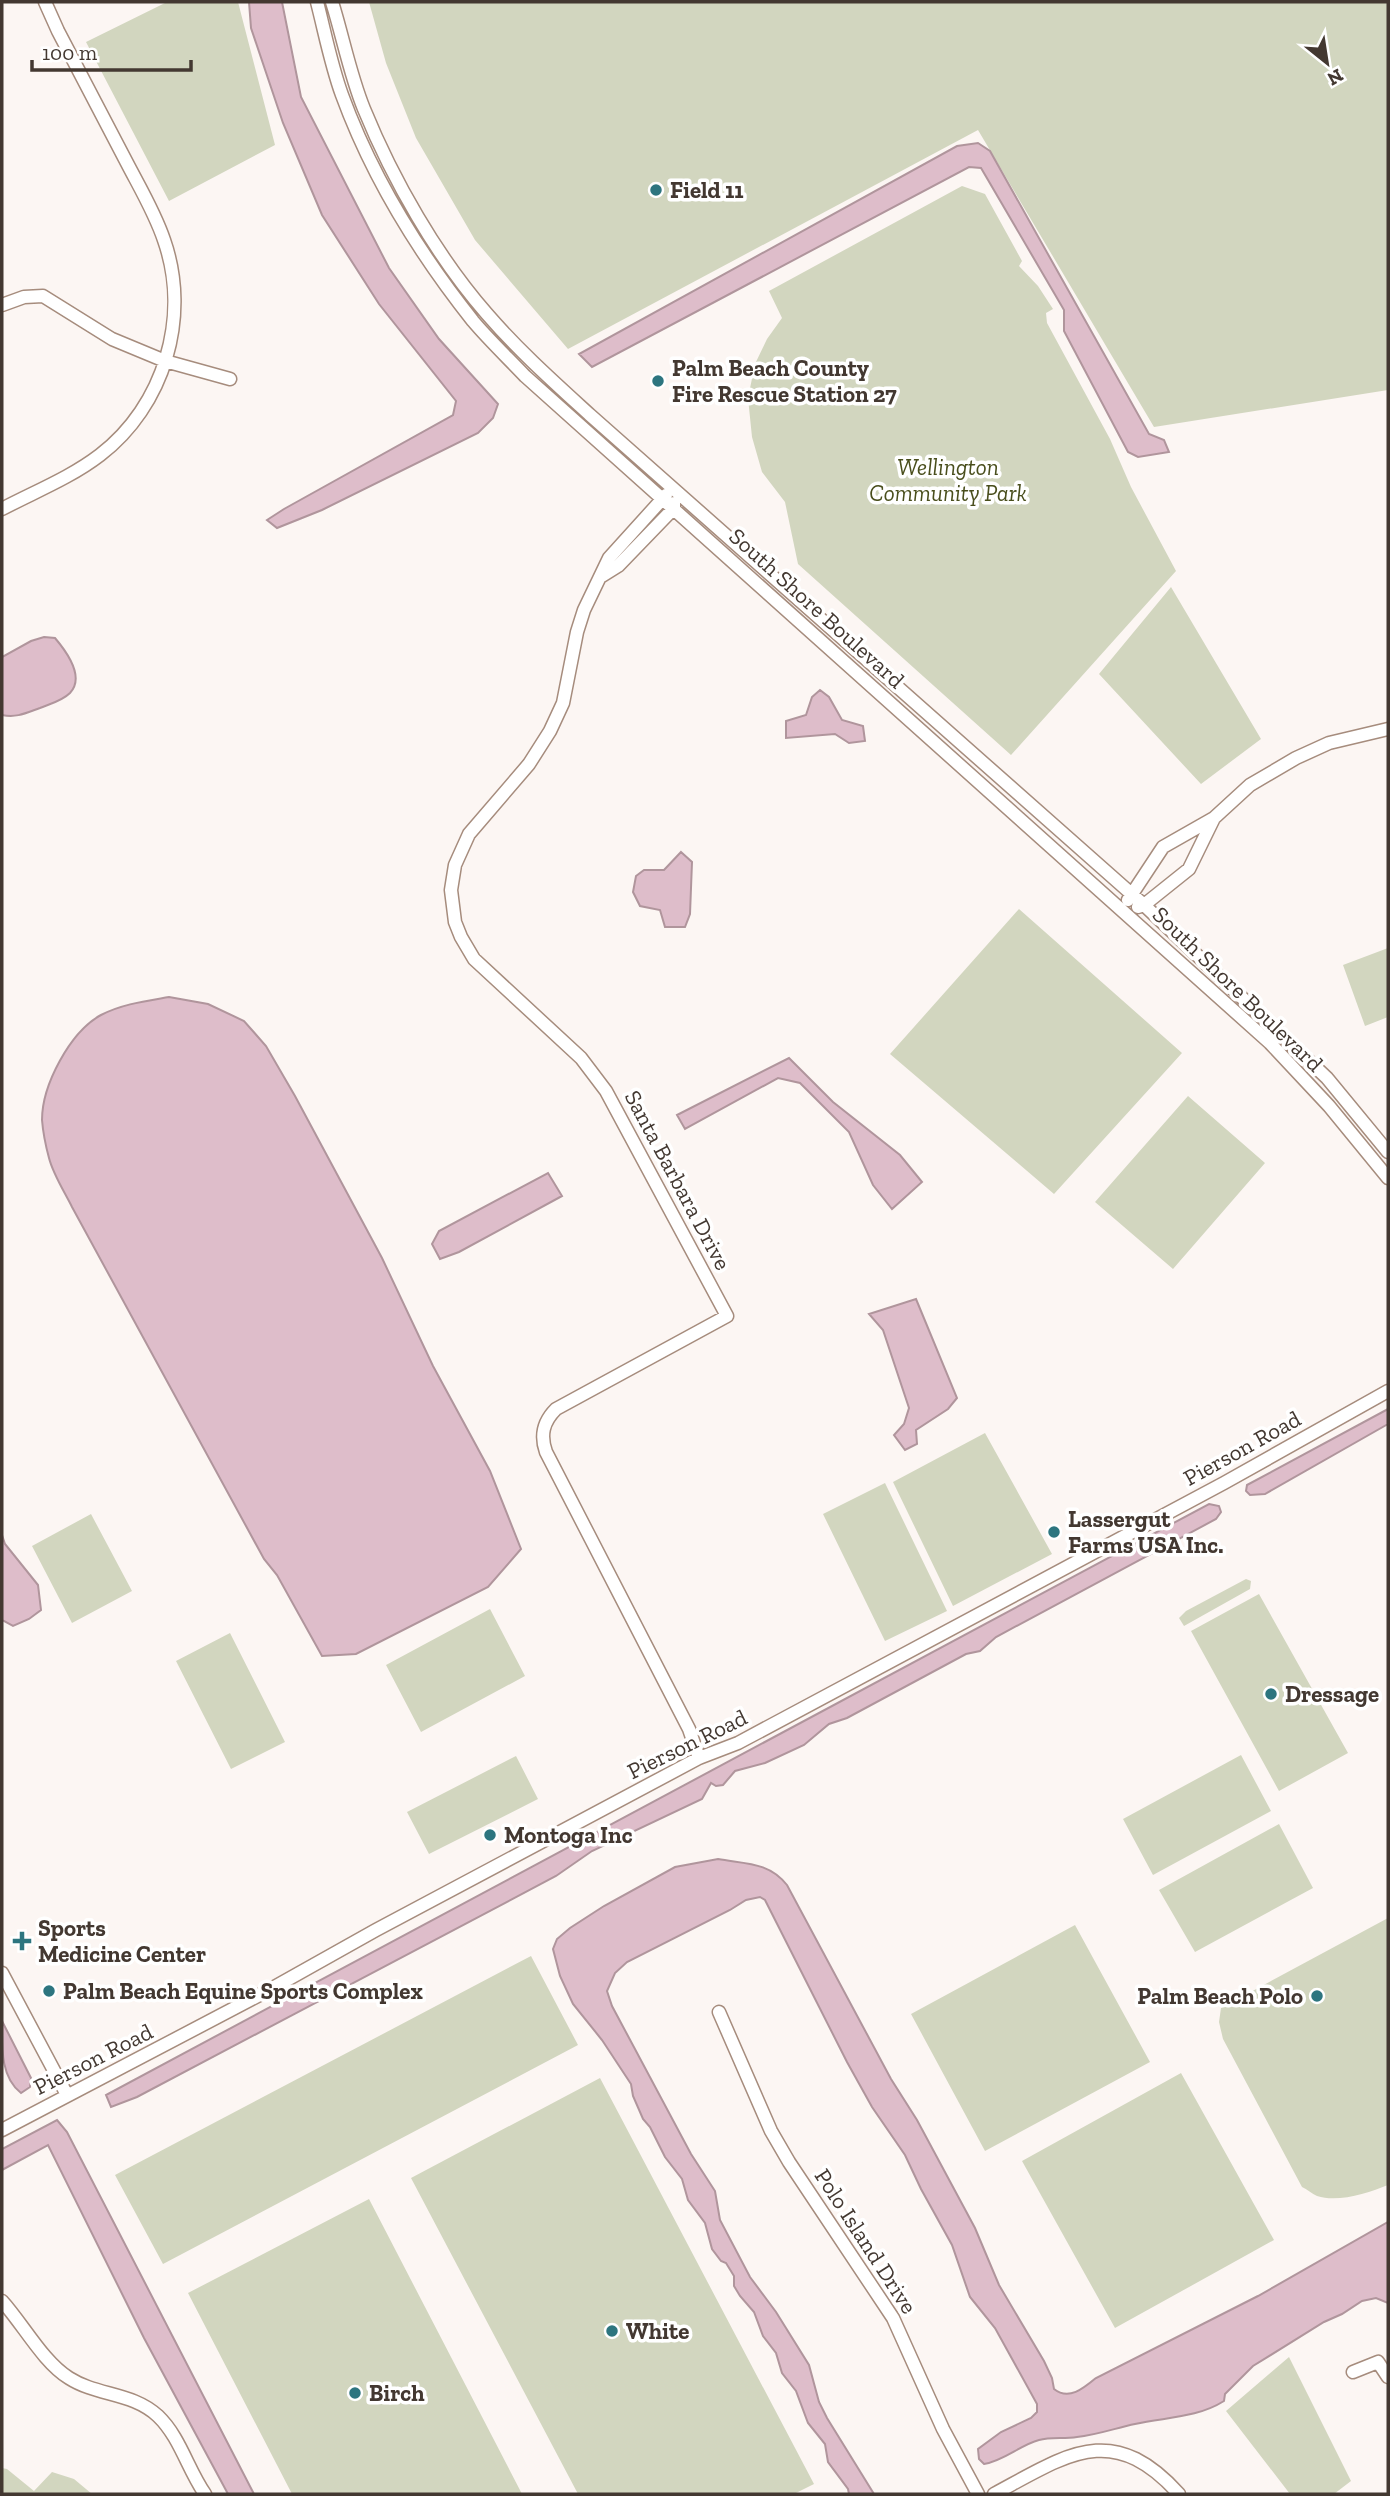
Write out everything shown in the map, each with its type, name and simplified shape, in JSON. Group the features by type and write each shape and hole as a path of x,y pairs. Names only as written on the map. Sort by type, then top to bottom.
{"street":[{"path":"2,509 80,469 119,439 148,399 166,361 173,330 174,289 164,241 45,2"},
{"name":"South Shore Boulevard","path":"317,2 342,94 367,152 400,218 475,323 525,376 1270,1043 1329,1106 1388,1178"},
{"name":"South Shore Boulevard","path":"332,2 363,108 403,192 458,277 486,313 533,363 1144,905 1327,1077 1388,1152"},
{"path":"2,305 24,297 43,296 112,339 166,361 230,379"},
{"path":"674,508 676,489"},
{"name":"Santa Barbara Drive","path":"676,489 661,497 609,558 587,603 577,632 563,703 557,717 543,745 529,764 469,834 455,865 452,906 461,937 474,958 581,1058 606,1091 727,1316 556,1409 546,1422 542,1437 546,1452 689,1729 699,1758"},
{"name":"Santa Barbara Drive","path":"602,576 618,566 674,508"},
{"path":"1124,910 1131,894 1163,847 1214,818 1250,785 1296,758 1329,743 1388,729"},
{"path":"1124,910 1144,905 1189,869 1214,818"},
{"name":"Pierson Road","path":"2,2130 258,1996 699,1758 738,1743 1224,1483 1388,1391"},
{"path":"2,1973 67,2095"},
{"name":"Polo Island Drive","path":"719,2012 771,2131 893,2318 943,2429 978,2494"},
{"path":"2,2301 53,2365 66,2376 130,2398 157,2415 173,2437 203,2493"},
{"path":"1353,2372 1378,2362 1388,2377"},
{"path":"994,2494 1057,2460 1093,2450 1137,2459 1162,2476 1179,2494"}],"green space":[{"path":"167,2 238,2 275,145 169,201 86,42"},
{"path":"369,2 1388,2 1388,390 1154,427 978,130 568,349 475,240 416,138 386,63"},
{"name":"Wellington Community Park","path":"962,186 985,194 1022,261 1019,266 1038,286 1053,309 1046,313 1047,323 1110,439 1131,487 1176,571 1011,755 798,564 785,502 762,472 752,437 748,398 755,364 767,339 782,318 769,291"},
{"path":"1171,587 1261,739 1201,784 1099,674"},
{"path":"1019,909 1182,1053 1054,1194 890,1054"},
{"path":"1388,948 1388,1017 1365,1026 1343,965"},
{"path":"1188,1096 1265,1163 1173,1269 1095,1202"},
{"path":"985,1433 1052,1554 953,1606 893,1482"},
{"path":"885,1483 947,1611 885,1641 823,1514"},
{"path":"91,1514 132,1591 72,1623 32,1546"},
{"path":"1246,1579 1251,1581 1250,1589 1184,1626 1179,1618 1186,1611"},
{"name":"Dressage","path":"1259,1594 1348,1753 1279,1791 1191,1631"},
{"path":"490,1609 525,1676 421,1732 386,1665"},
{"path":"230,1633 285,1742 231,1769 176,1661"},
{"path":"1241,1755 1271,1811 1153,1875 1123,1819"},
{"path":"516,1756 538,1799 429,1854 407,1812"},
{"path":"1279,1824 1313,1888 1195,1952 1159,1890"},
{"path":"1388,1918 1388,2185 1343,2198 1325,2198 1302,2187 1223,2039 1219,2022 1221,2008"},
{"path":"1075,1925 1150,2062 985,2151 911,2014"},
{"path":"531,1956 578,2045 163,2264 115,2175"},
{"path":"1181,2073 1274,2240 1115,2328 1022,2161"},
{"name":"White","path":"600,2078 814,2484 794,2494 578,2494 411,2178"},
{"name":"Birch","path":"369,2199 522,2494 292,2494 188,2293"},
{"path":"1289,2357 1351,2481 1334,2494 1290,2494 1226,2411"},
{"path":"2,2468 7,2469 34,2491 52,2472 74,2479 92,2494 2,2494"}],"shaded area":[{"path":"249,2 282,2 301,97 389,268 439,339 498,404 493,418 478,433 322,510 277,528 267,520 453,415 456,401 379,304 322,215 283,123 251,28"},
{"path":"978,143 990,151 1149,434 1164,440 1169,452 1138,457 1128,452 1064,331 1064,310 981,168 969,167 592,367 579,354 957,146"},
{"path":"44,637 55,638 69,657 75,672 74,687 67,696 52,704 12,716 2,715 2,657"},
{"path":"820,690 829,697 842,720 863,726 865,741 849,743 835,734 786,738 786,721 806,715 812,697"},
{"path":"681,852 692,862 690,914 685,927 665,927 660,910 640,906 633,892 636,876 644,870 664,870"},
{"path":"169,997 208,1004 244,1021 266,1046 382,1258 433,1366 490,1471 521,1549 488,1587 356,1654 322,1656 277,1575 264,1559 72,1207 49,1158 42,1125 43,1106 52,1076 69,1046 90,1023 109,1011"},
{"path":"789,1058 833,1102 900,1155 922,1182 892,1209 873,1185 849,1132 800,1083 778,1078 685,1129 677,1115"},
{"path":"548,1173 562,1196 459,1252 440,1259 432,1244 439,1231"},
{"path":"916,1299 957,1398 948,1409 916,1430 917,1444 905,1450 894,1435 904,1424 909,1408 883,1330 869,1314"},
{"path":"1388,1409 1388,1424 1265,1494 1250,1495 1246,1491 1247,1485"},
{"path":"1209,1504 1219,1506 1221,1512 1216,1519 996,1637 980,1651 966,1654 847,1718 829,1724 804,1745 765,1763 735,1771 723,1785 716,1786 711,1783 702,1799 592,1851 556,1876 137,2097 111,2107 106,2095"},
{"path":"2,1535 5,1544 38,1585 41,1610 13,1626 2,1620"},
{"path":"718,1859 765,1868 787,1885 975,2228 999,2285 1044,2361 1054,2389 1065,2394 1076,2392 1096,2378 1258,2296 1388,2222 1388,2303 1376,2298 1362,2301 1324,2322 1253,2366 1225,2394 1224,2401 1214,2407 1092,2435 1039,2440 984,2464 979,2459 978,2449 1001,2432 1031,2418 1037,2412 1037,2404 995,2328 970,2297 952,2245 905,2155 872,2107 847,2062 765,1900 760,1897 746,1900 627,1962 615,1973 607,1991 612,2006 691,2154 715,2191 720,2220 750,2277 776,2312 809,2365 819,2402 827,2418 874,2494 849,2494 828,2462 825,2444 808,2423 796,2391 782,2373 776,2353 763,2336 754,2312 734,2286 734,2276 712,2249 705,2223 688,2200 682,2179 665,2157 643,2119 631,2084 602,2040 573,2004 560,1976 553,1949 557,1939 570,1928 675,1867"},
{"path":"2,2021 31,2078 30,2087 21,2093 9,2079 6,2070 2,2051"},
{"path":"57,2120 67,2132 254,2494 228,2494 144,2338 48,2145 2,2170 2,2149"}],"place":[{"name":"Field 11","path":"656,190"},
{"name":"Palm Beach County Fire Rescue Station 27","path":"658,381"},
{"name":"Lassergut Farms USA Inc.","path":"1054,1532"},
{"name":"Dressage","path":"1271,1694"},
{"name":"Montoga Inc","path":"490,1835"},
{"name":"Sports Medicine Center","path":"22,1941"},
{"name":"Palm Beach Equine Sports Complex","path":"49,1991"},
{"name":"Palm Beach Polo","path":"1317,1996"},
{"name":"White","path":"612,2331"},
{"name":"Birch","path":"355,2393"}]}
